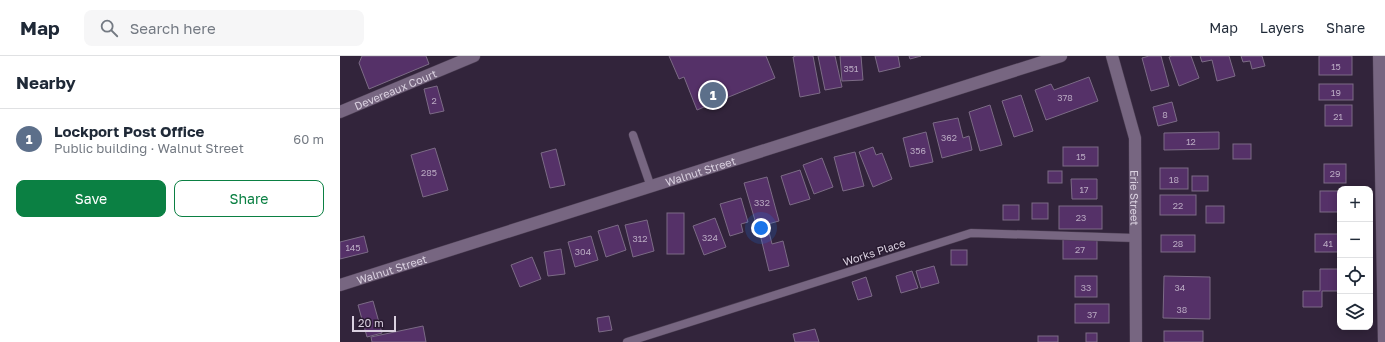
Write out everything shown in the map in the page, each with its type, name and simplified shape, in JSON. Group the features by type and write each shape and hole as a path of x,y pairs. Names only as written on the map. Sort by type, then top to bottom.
{"street":[{"name":"Devereaux Court","path":"340,112 474,56"},
{"name":"Walnut Street","path":"340,285 1061,56"},
{"name":"Erie Street","path":"1112,56 1135,138 1136,342"},
{"path":"1379,56 1384,342"}],"lane":[{"path":"633,135 651,186"},
{"name":"Works Place","path":"627,342 971,233 1135,238"}],"building":[{"path":"362,56 426,56 429,64 369,89 359,63"},
{"path":"669,56 766,56 775,78 697,110 684,77 679,79"},
{"path":"813,56 820,93 800,97 793,57"},
{"path":"818,56 835,56 842,87 825,90"},
{"path":"840,56 861,56 863,80 842,81"},
{"path":"875,56 898,56 900,67 879,72"},
{"path":"909,56 921,56 910,59"},
{"path":"1149,56 1161,56 1169,86 1151,91 1142,58"},
{"path":"1191,56 1199,78 1179,86 1169,57"},
{"path":"1200,56 1229,56 1235,76 1217,81 1212,60 1202,62"},
{"path":"1241,56 1262,56 1265,66 1252,69 1250,61 1243,62"},
{"path":"1319,56 1352,56 1352,75 1319,75"},
{"path":"1089,77 1098,101 1046,120 1035,90 1051,84 1054,90"},
{"path":"1319,84 1353,84 1353,100 1319,100"},
{"path":"437,86 444,111 430,114 424,89"},
{"path":"1021,95 1033,131 1014,137 1002,101"},
{"path":"1172,102 1177,121 1158,126 1153,107"},
{"path":"990,105 1002,145 980,151 969,112"},
{"path":"1325,105 1352,105 1352,126 1325,126"},
{"path":"958,118 963,138 969,136 972,150 942,158 933,123"},
{"path":"926,132 933,162 910,167 903,138"},
{"path":"1219,132 1219,149 1164,150 1164,133"},
{"path":"1233,144 1251,144 1251,159 1233,159"},
{"path":"873,147 876,155 882,153 892,179 873,187 859,152"},
{"path":"1063,147 1098,147 1098,166 1063,166"},
{"path":"435,148 448,190 423,197 411,155"},
{"path":"556,149 565,185 550,188 541,153"},
{"path":"855,152 864,186 843,191 834,157"},
{"path":"822,158 833,187 814,194 803,165"},
{"path":"1324,164 1346,164 1346,183 1324,183"},
{"path":"1160,168 1188,168 1188,189 1160,189"},
{"path":"800,170 810,199 790,205 781,176"},
{"path":"1048,171 1062,171 1062,183 1048,183"},
{"path":"1192,176 1208,176 1208,191 1192,191"},
{"path":"767,177 779,221 757,227 744,183"},
{"path":"1071,179 1097,179 1097,199 1072,199"},
{"path":"1320,191 1337,191 1337,212 1320,212"},
{"path":"1160,195 1196,195 1196,215 1160,215"},
{"path":"741,198 748,222 741,224 743,232 730,236 720,204"},
{"path":"1032,203 1048,203 1048,219 1032,219"},
{"path":"1003,205 1019,205 1019,220 1003,220"},
{"path":"1059,206 1102,206 1102,229 1059,229"},
{"path":"1206,206 1224,206 1224,223 1206,223"},
{"path":"667,213 684,213 684,254 667,254"},
{"path":"715,218 726,247 704,255 693,226"},
{"path":"647,220 654,251 633,257 625,225"},
{"path":"618,225 626,250 606,257 598,231"},
{"path":"768,228 772,244 783,241 789,266 769,271 759,230"},
{"path":"1315,234 1337,234 1337,252 1315,252"},
{"path":"1161,235 1195,235 1195,252 1161,252"},
{"path":"364,236 368,252 340,259 340,242"},
{"path":"591,236 598,260 575,267 568,242"},
{"path":"1063,238 1097,238 1097,259 1063,259"},
{"path":"561,249 565,274 548,276 544,252"},
{"path":"951,250 967,250 967,265 951,265"},
{"path":"532,257 541,279 520,287 511,265"},
{"path":"934,266 939,283 921,288 916,271"},
{"path":"1320,269 1337,269 1337,291 1322,291 1322,307 1303,307 1303,291 1320,291"},
{"path":"912,271 918,288 901,293 896,276"},
{"path":"1075,276 1097,276 1097,297 1075,297"},
{"path":"1164,276 1210,277 1210,319 1163,318"},
{"path":"866,277 872,296 858,300 852,282"},
{"path":"373,301 382,333 367,337 358,305"},
{"path":"1075,304 1109,304 1109,323 1075,323"},
{"path":"609,316 612,330 599,332 597,318"},
{"path":"423,326 426,342 372,342 371,337"},
{"path":"815,329 819,342 795,342 793,334"},
{"path":"1164,331 1203,331 1203,342 1164,342"},
{"path":"1086,333 1097,333 1097,342 1086,342"},
{"path":"1038,336 1058,336 1058,342 1038,342"}],"place":[{"name":"Lockport Post Office","path":"713,95"}]}
